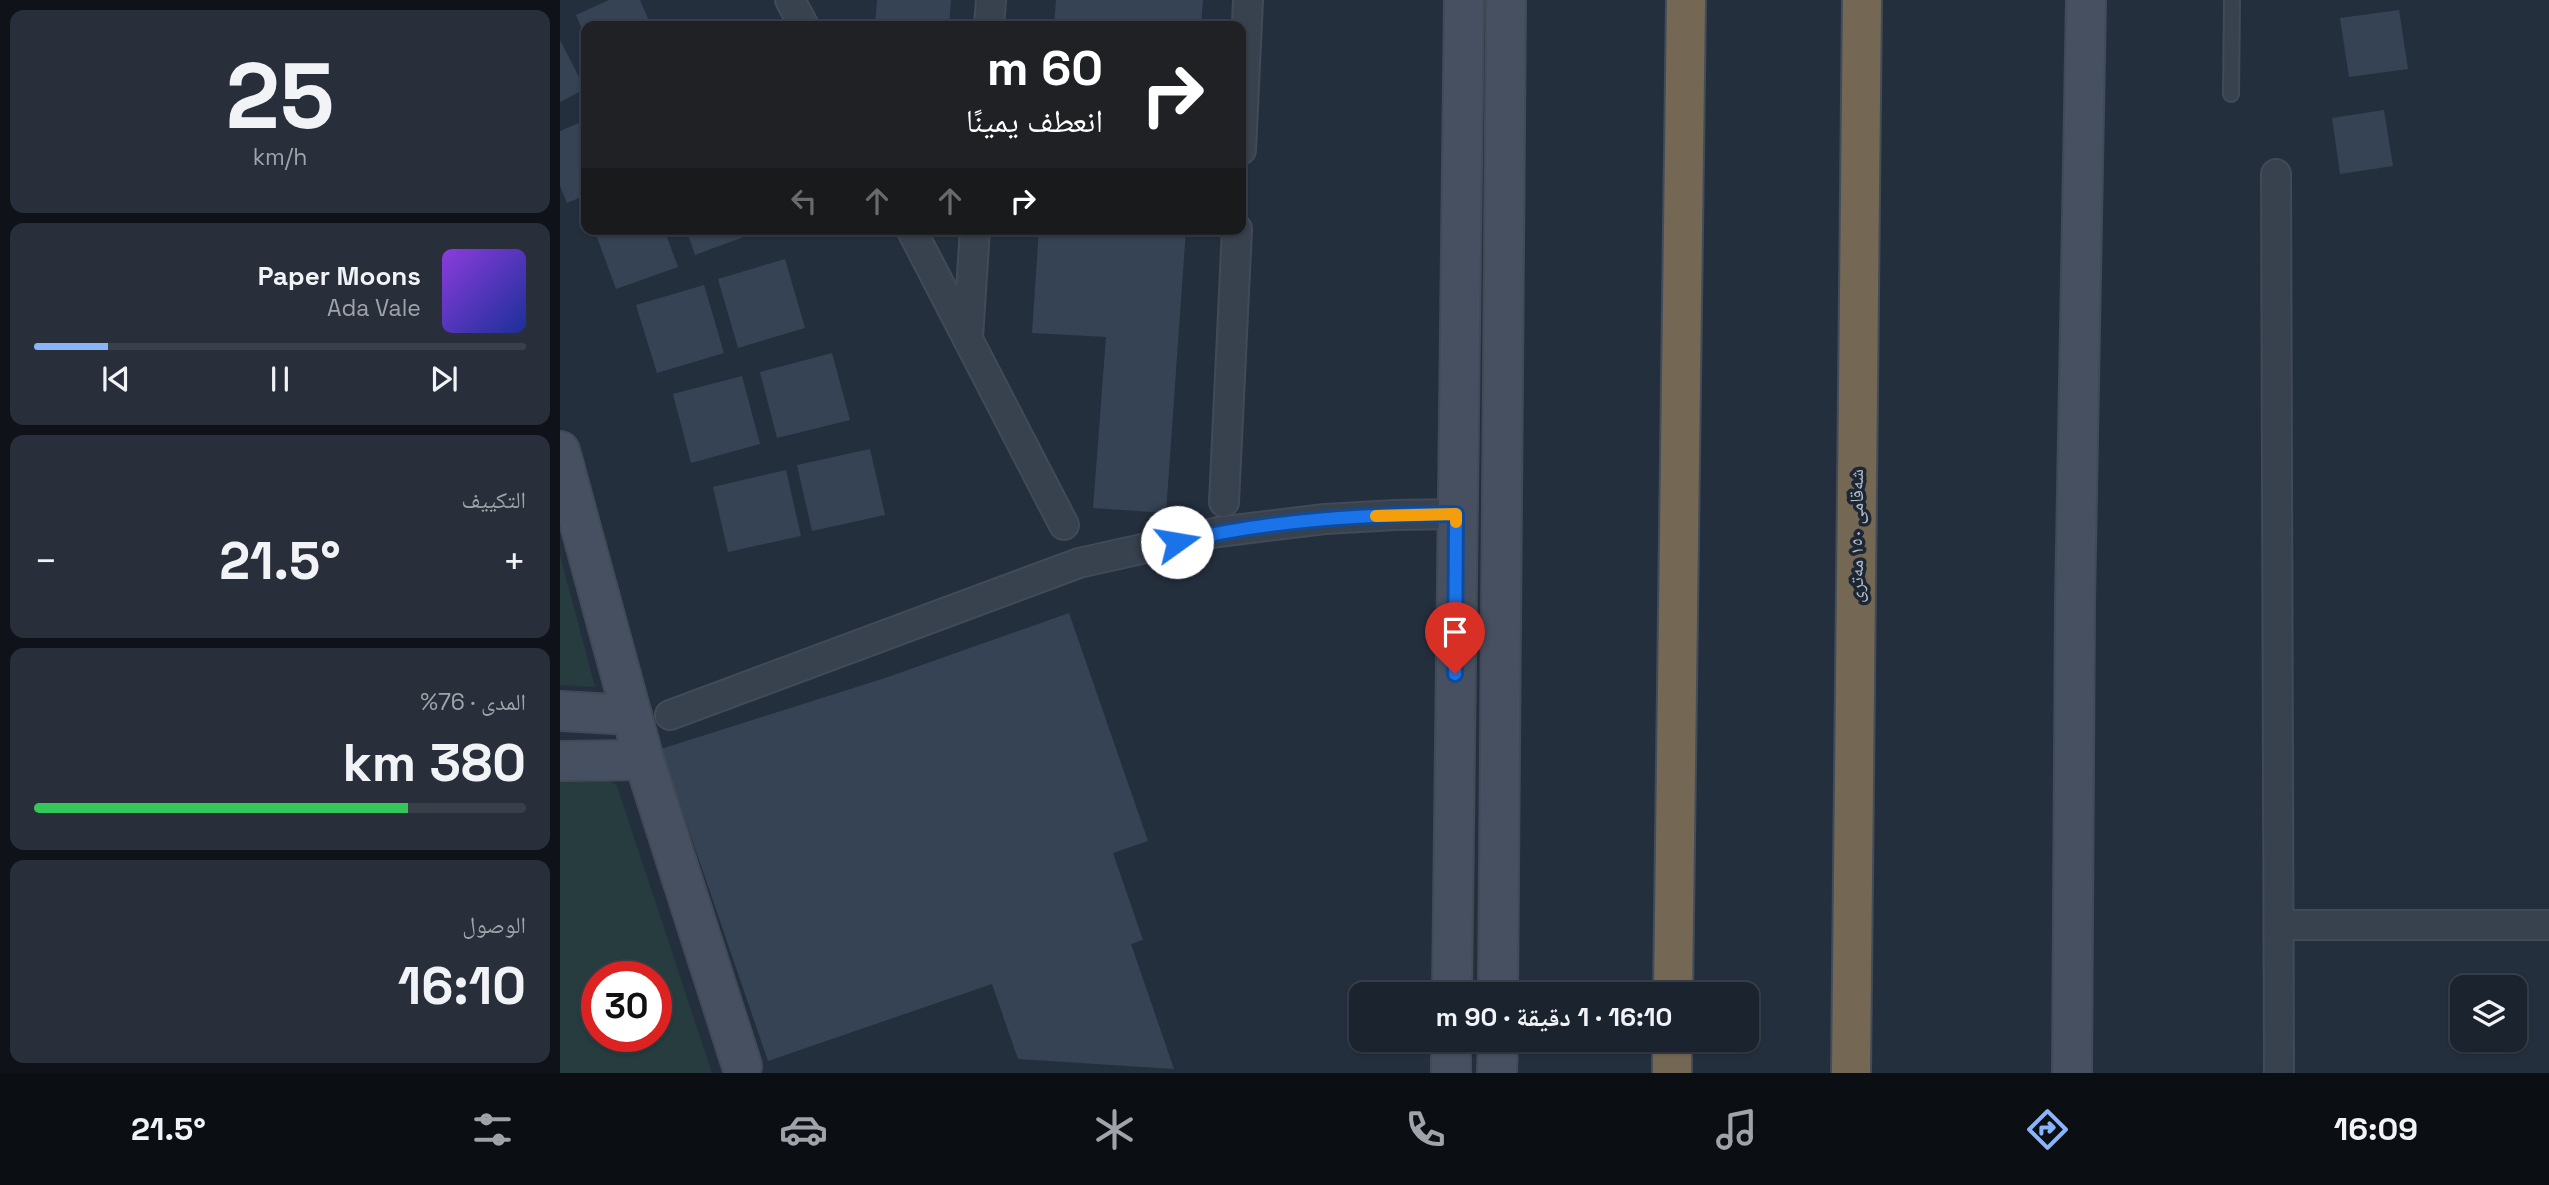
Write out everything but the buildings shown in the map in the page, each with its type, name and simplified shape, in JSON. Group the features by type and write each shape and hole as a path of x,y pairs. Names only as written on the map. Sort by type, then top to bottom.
{"highway":[{"path":"1673,982 1686,0"},
{"name":"شەقامی ١٥٠ مەتری","path":"1851,1073 1862,0"},
{"path":"1672,1052 1672,1073"}],"street":[{"path":"790,0 801,21"},
{"path":"989,21 991,0"},
{"path":"1246,43 1248,0"},
{"path":"1452,982 1464,0"},
{"path":"1498,982 1506,0"},
{"path":"2072,1073 2074,603 2086,0"},
{"path":"2276,174 2279,1073"},
{"path":"914,235 1064,525"},
{"path":"968,337 975,235"},
{"path":"1224,502 1237,235"},
{"path":"560,452 644,760 742,1066"},
{"path":"670,715 1079,563 1218,532 1325,519 1456,514"},
{"path":"560,711 632,715"},
{"path":"560,761 644,760"},
{"path":"2279,925 2549,925"},
{"path":"1451,1052 1451,1073"},
{"path":"1497,1073 1498,1052"}],"lane":[{"path":"2231,94 2232,0"}],"green space":[{"path":"560,555 595,687 560,685"},
{"path":"560,781 610,781 617,786 712,1073 560,1073"}],"slow traffic":[{"path":"1376,516 1456,514 1456,522"}],"route":[{"path":"1177,542 1218,532 1325,519 1456,514 1455,674"}]}
